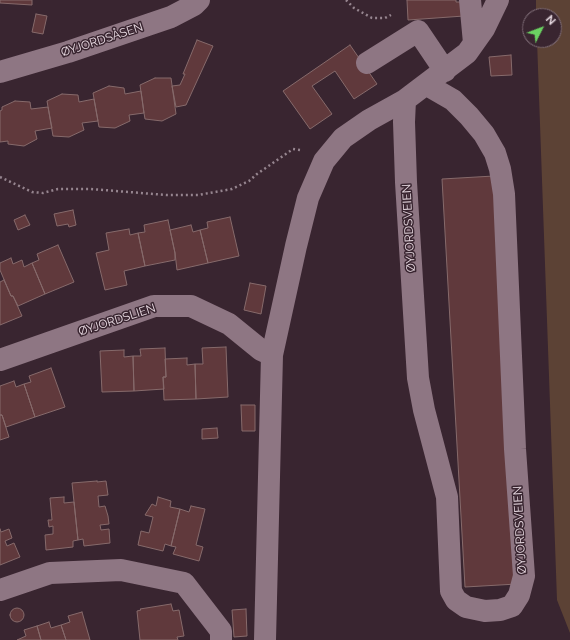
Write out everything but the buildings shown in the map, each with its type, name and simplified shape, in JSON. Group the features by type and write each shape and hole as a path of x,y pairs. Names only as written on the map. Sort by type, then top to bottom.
{"street":[{"name":"ØYJORDSÅSEN","path":"0,72 68,52 171,17 194,5 199,0"},
{"path":"470,0 474,43"},
{"path":"265,640 272,355 308,198 324,162 343,138 369,120 405,100 427,85 467,53 484,29 498,0"},
{"path":"367,63 418,31 445,71"},
{"name":"ØYJORDSVEIEN","path":"405,100 404,122 406,182 418,378 424,410 447,497 451,591 456,600 466,607 485,611 500,610 512,606 519,595 524,576 516,449 504,194 500,169 495,153 484,134 469,116 452,100 427,85"},
{"name":"ØYJORDSLIEN","path":"0,360 154,306 191,306 229,324 261,350 272,355"},
{"path":"0,590 50,573 121,570 184,583 221,632 221,640"}],"path":[{"path":"346,0 354,8 372,18 385,18 396,14 402,16 418,31"},
{"path":"0,177 32,192 43,193 58,189 91,188 166,195 198,195 232,189 249,182 257,174 293,150 298,150 324,162"}],"shaded area":[{"path":"536,0 570,0 570,633 557,600 537,48 562,48 562,8 536,8"}]}
